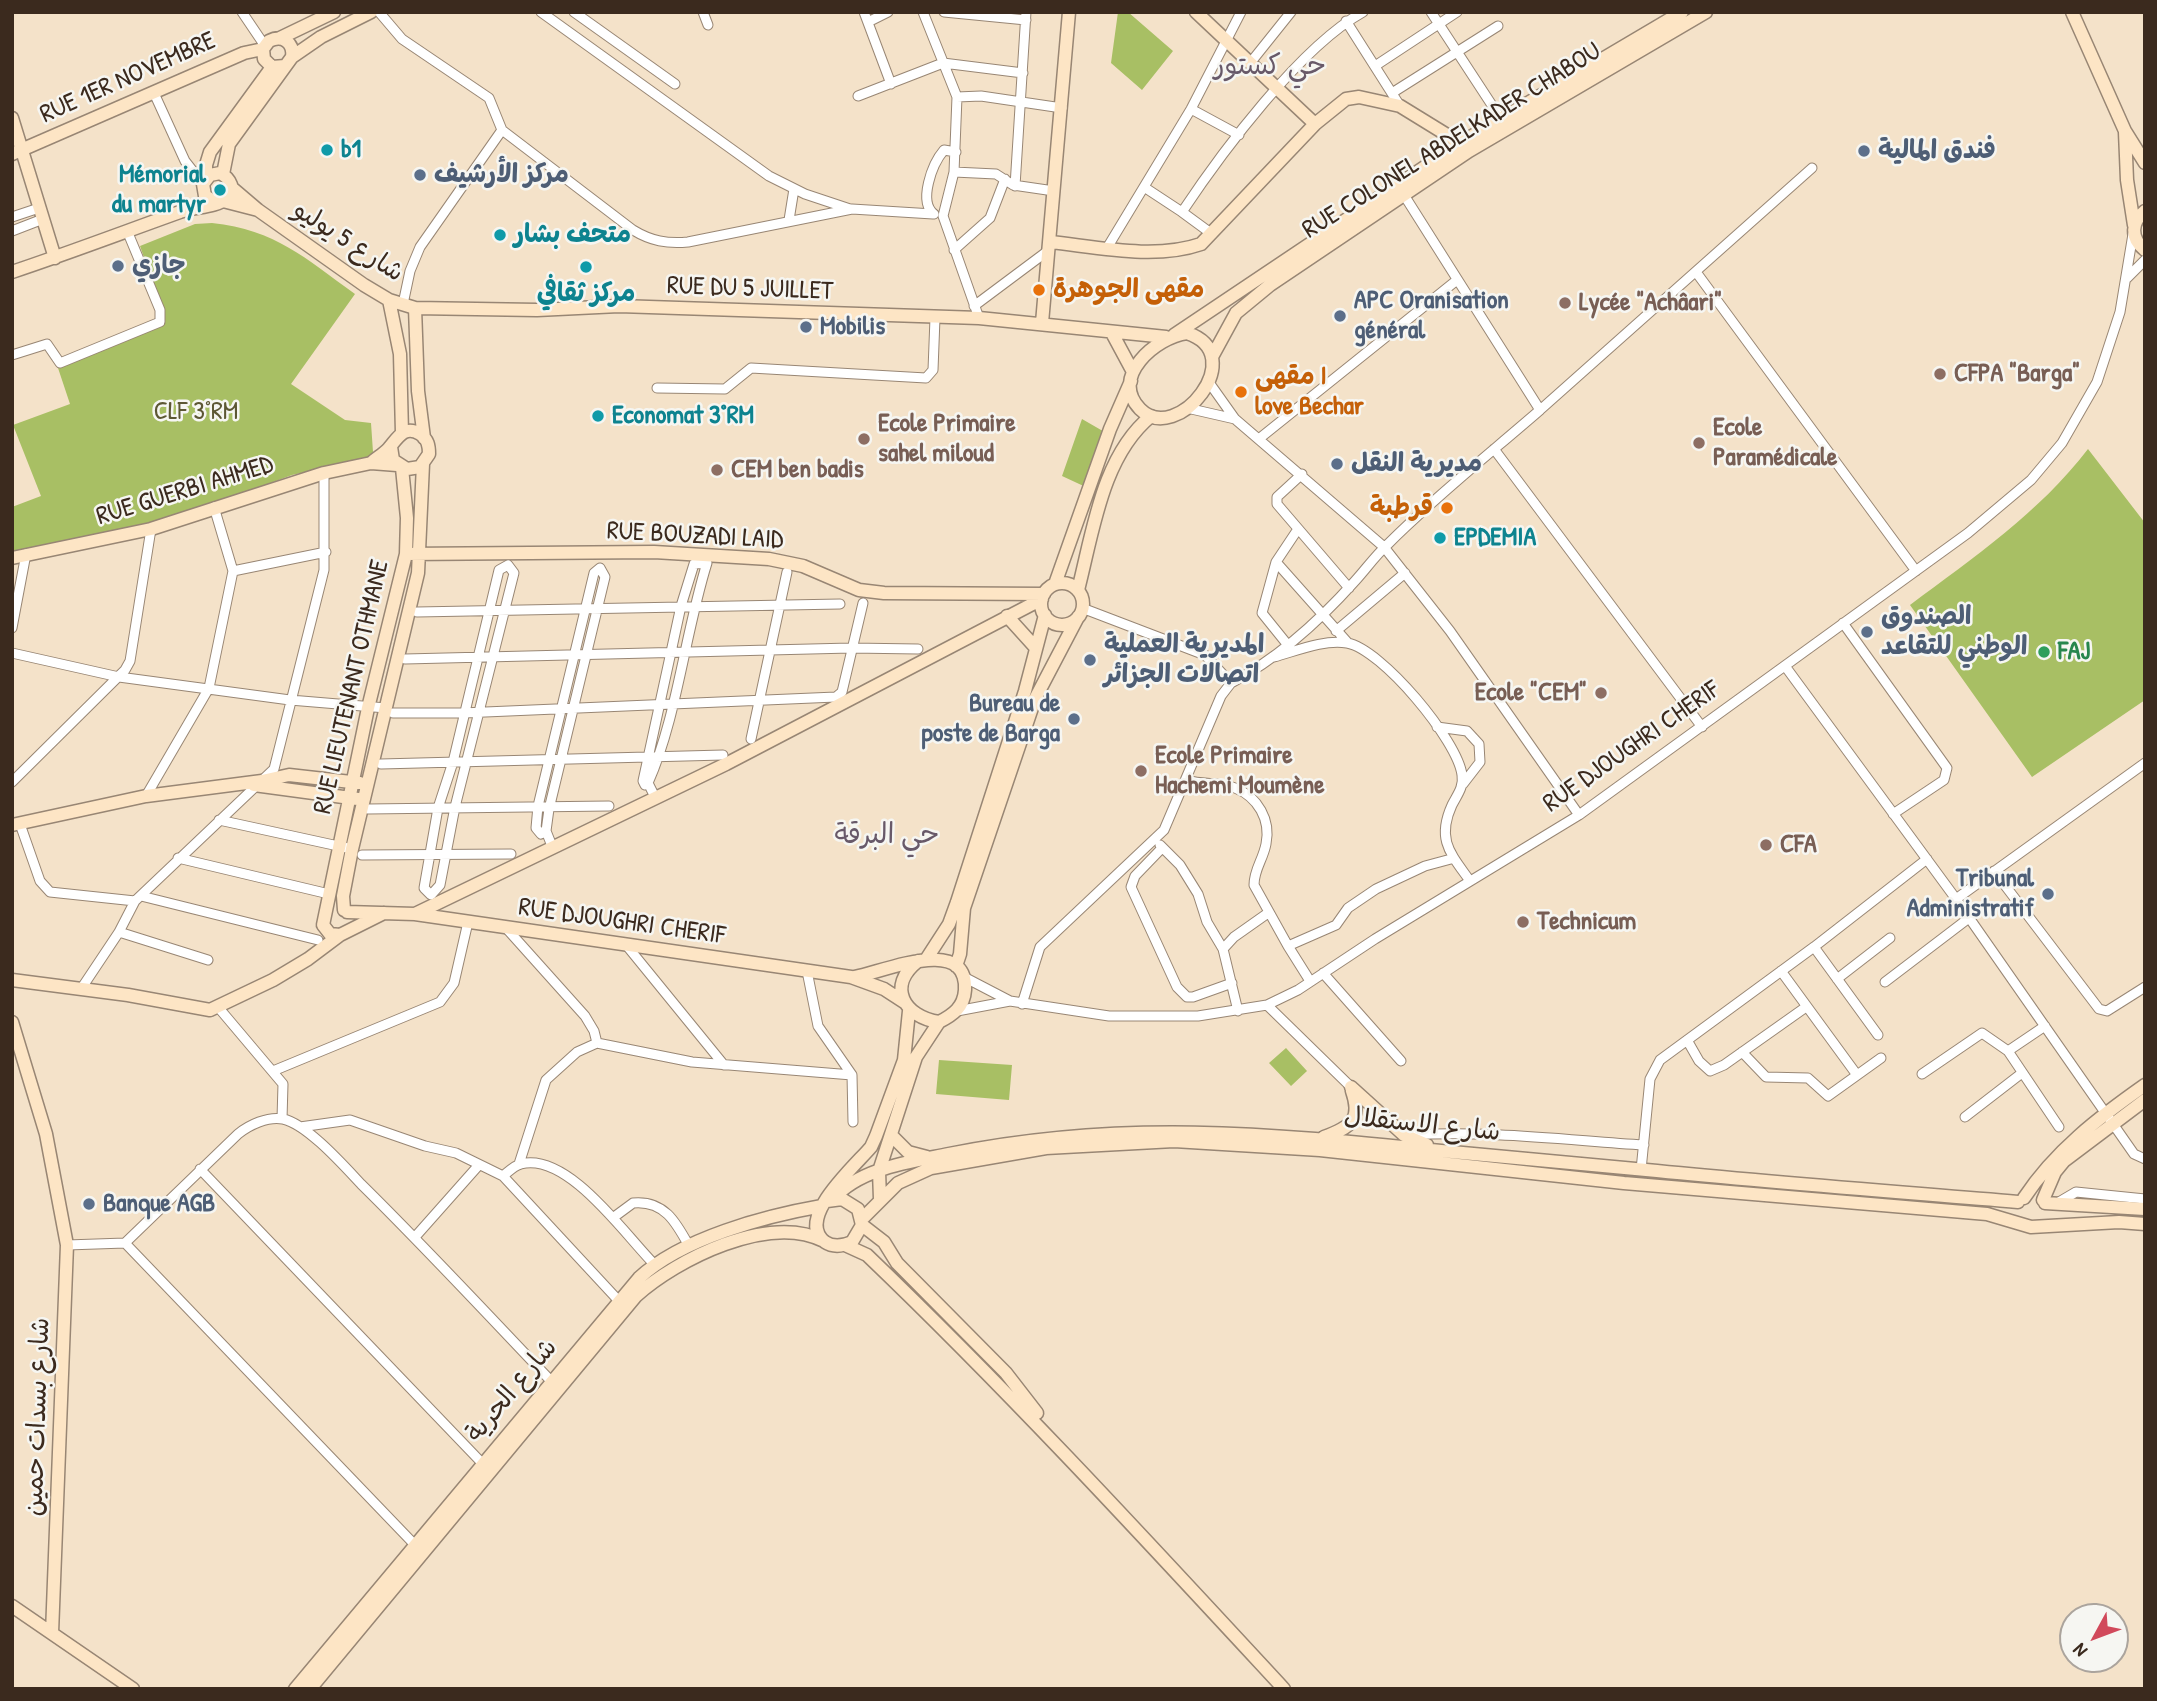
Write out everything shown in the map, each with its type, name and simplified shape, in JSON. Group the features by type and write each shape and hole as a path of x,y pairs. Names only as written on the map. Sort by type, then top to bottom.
{"main road":[{"path":"283,63 264,59 264,47 269,40 280,38 334,12"},
{"path":"219,201 205,196 206,165 211,152 283,63 321,37 371,12"},
{"path":"1069,12 1042,323 1112,333 1197,337 1209,349 1212,357 1208,381 1202,394 1187,408 1172,416 1151,416 1138,407 1132,377 1112,333"},
{"path":"1196,12 1314,124"},
{"name":"RUE COLONEL ABDELKADER CHABOU","path":"1212,357 1225,329 1245,304 1404,195 1501,119 1682,12"},
{"name":"RUE COLONEL ABDELKADER CHABOU","path":"1170,336 1466,146 1706,12"},
{"path":"2072,12 2125,131 2145,163"},
{"path":"12,272 219,201 229,195 232,187 223,174 229,144 283,63 291,45 280,38"},
{"name":"RUE 1ER NOVEMBRE","path":"17,152 244,52 264,47"},
{"path":"1050,246 1186,249 1201,244 1314,124 1346,99 1359,97 1400,106 1466,146"},
{"path":"12,118 17,152 55,258"},
{"path":"2125,131 2127,180 2134,229 2138,244 2145,250"},
{"path":"205,181 213,173 223,174"},
{"name":"شارع 5 يوليو","path":"232,187 258,210 389,300 409,306"},
{"name":"شارع 5 يوليو","path":"219,201 258,210"},
{"path":"2134,229 2145,211"},
{"path":"370,463 391,447 402,433 399,345 389,300"},
{"path":"370,463 411,470 423,464 429,454 424,438 409,306"},
{"name":"RUE DU 5 JUILLET","path":"409,306 537,310 619,306 935,318 976,312 1042,323"},
{"path":"415,914 868,692 1043,597 1055,584 1110,429 1132,377 1143,357 1170,336"},
{"path":"880,1199 880,1171 916,1057 939,1022 957,1011 965,994 959,971 964,908 1035,699 1080,613 1078,590 1098,510 1113,470 1132,433 1151,416"},
{"path":"402,433 416,432 424,438"},
{"path":"391,447 400,466"},
{"name":"RUE GUERBI AHMED","path":"12,558 67,549 151,529 324,473 370,463"},
{"name":"RUE LIEUTENANT OTHMANE","path":"344,933 350,921 344,896 351,851 366,804 368,784 389,710 421,554 423,464"},
{"name":"RUE LIEUTENANT OTHMANE","path":"322,935 329,894 351,851 349,797 406,554 407,518 400,466"},
{"name":"RUE BOUZADI LAID","path":"406,554 654,552 729,556 790,562 859,590 1043,597"},
{"path":"1055,584 1067,584 1078,590"},
{"path":"1043,597 1045,615 1026,691 949,924 922,960 905,975 902,993 907,1006 904,1060 883,1121 871,1147 826,1202 815,1223 824,1241 845,1245 867,1255 969,1353 1078,1465 1284,1689"},
{"path":"1045,615 1061,624 1080,613"},
{"path":"1007,616 1035,647"},
{"path":"16,824 146,796 254,783 289,775 368,784"},
{"path":"254,783 349,797 366,804"},
{"name":"RUE DJOUGHRI CHERIF","path":"325,914 334,908 346,911 415,914 851,977"},
{"path":"12,980 81,989 204,1011 218,1007 308,959 344,933 387,912"},
{"path":"308,959 322,935 344,933"},
{"path":"851,977 922,960 947,960 959,971"},
{"path":"851,977 884,989 919,1017 939,1022"},
{"name":"شارع بسدات حمين","path":"12,1021 46,1134 68,1245 52,1633"},
{"path":"2039,1226 2047,1216 2044,1202 2055,1172 2145,1085"},
{"path":"1351,1087 1404,1135 1440,1151"},
{"path":"1322,1138 1341,1130 1354,1120 1358,1108 1351,1087"},
{"path":"2145,1100 2109,1118 2050,1162 2021,1200 2017,1216 2023,1224 2039,1226 2145,1224"},
{"name":"شارع الاستقلال","path":"826,1202 843,1187 880,1171 931,1157 1045,1137 1102,1132 1183,1130 1322,1138 1641,1170 2021,1200"},
{"path":"891,1135 908,1152 931,1157"},
{"name":"شارع الاستقلال","path":"862,1222 880,1199 913,1175 962,1161 1046,1148 1174,1141 1320,1150 1624,1183 1961,1211 1987,1214 2023,1224"},
{"path":"2021,1200 2034,1196 2044,1202 2145,1209"},
{"path":"826,1202 851,1202 862,1222 884,1242 897,1263 1006,1373 1078,1465"},
{"name":"شارع الحرية","path":"296,1689 481,1462 618,1300 654,1264 689,1247 826,1202"},
{"path":"845,1245 857,1238 862,1222"},
{"name":"شارع الحرية","path":"310,1689 636,1296 655,1279 682,1262 752,1237 789,1233 813,1235 824,1241"},
{"path":"12,1606 133,1689"}],"street":[{"path":"242,12 264,47"},
{"path":"380,12 402,40 489,98 502,130 634,230 650,239 669,243 688,242 852,209 938,215"},
{"path":"541,12 761,171 794,188 852,209"},
{"path":"703,12 708,25"},
{"path":"888,12 866,17 891,83"},
{"path":"923,12 957,97 954,172 938,215"},
{"path":"944,12 1026,16 1016,186"},
{"path":"1107,248 1191,109 1241,12"},
{"path":"1251,62 1291,12"},
{"path":"1182,212 1212,167 1277,89 1346,21 1363,12"},
{"path":"1431,12 1501,119"},
{"path":"1375,66 1457,12"},
{"path":"582,14 675,84"},
{"path":"1346,21 1400,106"},
{"path":"1392,93 1498,26"},
{"path":"859,96 943,62 1023,73"},
{"path":"154,93 185,161 205,181"},
{"path":"957,97 981,96 1062,108"},
{"path":"1191,109 1240,135"},
{"path":"409,306 410,271 420,247 502,130"},
{"path":"956,152 944,150 939,156 926,205 938,215 954,250 976,312 1050,246"},
{"path":"1232,983 1187,997 1177,987 1131,887 1135,876 1159,844 1170,821 1221,695 1231,683 1272,657 1321,615 1349,588 1384,547 1812,168"},
{"path":"954,172 996,174 1016,186 1054,191"},
{"path":"954,250 990,218 1004,179"},
{"path":"1144,187 1212,234"},
{"path":"789,220 794,188"},
{"path":"1404,195 1540,410"},
{"path":"12,217 41,214"},
{"path":"12,231 41,214"},
{"name":"RUE DJOUGHRI CHERIF","path":"1010,1001 1109,1016 1162,1018 1238,1011 1267,1005 1579,815 1916,571 2031,480 2062,443 2097,382 2117,321 2134,229"},
{"path":"12,355 47,344 60,363 160,322 160,310 128,233"},
{"path":"2126,279 2145,260"},
{"path":"1696,272 1916,571"},
{"path":"1259,438 1457,280"},
{"path":"657,388 725,389 751,368 926,378 933,370 935,318"},
{"path":"1208,381 1235,419 1384,547 1450,631 1579,815"},
{"path":"1187,408 1235,419"},
{"path":"1494,449 1702,727"},
{"path":"81,989 138,899 276,762 326,552 324,473"},
{"path":"1302,474 1276,500 1349,588"},
{"path":"146,796 209,688 233,571 214,507"},
{"path":"12,782 119,677 130,661 151,529"},
{"path":"1287,644 1262,613 1276,562 1298,529"},
{"path":"233,571 326,552"},
{"path":"12,628 26,554"},
{"path":"1276,562 1348,643 1383,664 1437,727 1459,760 1463,784"},
{"path":"654,757 660,705 678,651 694,606 706,563 694,564 681,606 678,651 671,704 648,783 655,797"},
{"path":"508,565 514,573 502,610 455,807 440,885 431,895 424,888 438,808 453,762 462,713 499,569 508,565"},
{"path":"546,831 541,834 536,828 538,806 594,573 600,568 605,577 549,809 546,831 552,846"},
{"path":"751,739 757,701 787,572"},
{"path":"1336,631 1405,573"},
{"path":"12,653 119,677 389,710 462,713 822,699 840,695 863,603"},
{"path":"417,612 840,604"},
{"path":"1080,613 1205,654 1231,683"},
{"path":"1843,623 1947,768 1944,780 1893,814"},
{"path":"1272,657 1329,643 1348,643"},
{"path":"405,659 678,651 918,649"},
{"path":"1784,666 1927,859 2134,1154 2145,1159"},
{"path":"1437,727 1467,731 1479,744 1480,762 1463,784 1445,829 1451,859 1470,881"},
{"path":"381,764 723,755"},
{"path":"1955,899 2145,762"},
{"path":"1187,780 1233,787 1247,795 1264,812 1266,844 1254,874 1254,885 1268,914 1310,981"},
{"path":"366,804 438,808 538,806 549,809 609,806"},
{"path":"219,820 351,851 431,856 511,854"},
{"path":"16,824 40,881 50,892 138,899 322,935"},
{"path":"1159,844 1180,865 1198,894 1207,922 1223,949 1238,1011"},
{"path":"1022,1004 1040,947 1159,844"},
{"path":"178,858 329,894"},
{"path":"1288,946 1336,925 1348,908 1376,889 1425,866 1451,859"},
{"path":"1641,1170 1650,1079 1654,1068 1666,1055 1814,947 1927,859"},
{"path":"1994,871 2099,1009 2108,1012 2145,987"},
{"path":"1223,949 1234,937 1268,914"},
{"path":"1885,982 1969,918"},
{"path":"274,1071 440,1002 454,983 468,922"},
{"path":"507,929 585,1016 594,1031 597,1043"},
{"path":"119,932 208,960"},
{"path":"1837,979 1889,938"},
{"path":"627,946 724,1065"},
{"path":"1814,947 1878,1035"},
{"path":"807,971 818,1026 852,1075 853,1122"},
{"path":"959,971 1010,1001"},
{"path":"1782,971 1857,1075"},
{"path":"1323,973 1401,1061"},
{"path":"957,1011 1010,1001"},
{"path":"1267,1005 1351,1087"},
{"path":"218,1007 274,1071 284,1089 282,1119"},
{"path":"1687,1040 1699,1061 1710,1071 1806,1007"},
{"path":"2008,1051 2045,1026"},
{"path":"1923,1074 1978,1033 2008,1051 2059,1127"},
{"path":"503,1176 519,1164 546,1080 577,1052 597,1043 692,1062 852,1075"},
{"path":"1742,1052 1766,1077 1808,1078 1828,1096 1881,1058"},
{"path":"1965,1117 2022,1073"},
{"path":"68,1245 125,1243 244,1129 258,1122 282,1119 300,1127 415,1237 551,1381"},
{"path":"300,1127 350,1120 425,1146 456,1153 503,1176 618,1300"},
{"path":"1404,1135 1442,1133 1644,1145"},
{"path":"519,1164 547,1166 565,1174 614,1217 654,1264"},
{"path":"415,1237 478,1166"},
{"path":"200,1169 481,1462"},
{"path":"2059,1202 2076,1192 2145,1199"},
{"path":"614,1217 633,1203 660,1207 678,1226 689,1247"},
{"path":"125,1243 414,1544"}],"green space":[{"path":"1118,12 1128,12 1173,51 1142,90 1111,63"},
{"name":"CLF 3°RM","path":"212,223 254,232 272,239 305,258 355,294 291,384 345,420 371,423 373,452 367,458 292,475 182,516 110,535 12,552 12,507 41,496 13,425 70,404 58,368 160,327 165,317 140,246 195,224"},
{"path":"1082,419 1108,434 1090,489 1062,476"},
{"name":"FAJ","path":"2088,449 2145,523 2145,700 2032,777 1910,605 2027,514 2049,494"},
{"path":"1286,1048 1307,1071 1291,1086 1269,1063"},
{"path":"939,1060 1012,1065 1009,1100 936,1094"}],"place":[{"name":"b1","path":"327,150"},
{"name":"فندق المالية","path":"1864,151"},
{"name":"مركز الأرشيف","path":"420,175"},
{"name":"Mémorial du martyr","path":"220,190"},
{"name":"متحف بشار","path":"500,235"},
{"name":"جازي","path":"118,266"},
{"name":"مركز ثقافي","path":"586,267"},
{"name":"مقهى الجوهرة","path":"1039,290"},
{"name":"Lycée \"Achâari\"","path":"1565,303"},
{"name":"APC Oranisation général","path":"1340,316"},
{"name":"Mobilis","path":"806,327"},
{"name":"CFPA \"Barga\"","path":"1940,374"},
{"name":"مقهى I love Bechar","path":"1241,392"},
{"name":"Economat 3°RM","path":"598,416"},
{"name":"Ecole Primaire sahel miloud","path":"864,439"},
{"name":"Ecole Paramédicale","path":"1699,443"},
{"name":"مديرية النقل","path":"1337,464"},
{"name":"CEM ben badis","path":"717,470"},
{"name":"قرطبة","path":"1447,508"},
{"name":"EPDEMIA","path":"1440,538"},
{"name":"الصندوق الوطني للتقاعد","path":"1867,632"},
{"name":"FAJ","path":"2044,652"},
{"name":"المديرية العملية اتصالات الجزائر","path":"1090,660"},
{"name":"Ecole \"CEM\"","path":"1601,693"},
{"name":"Bureau de poste de Barga","path":"1074,719"},
{"name":"Ecole Primaire Hachemi Moumène","path":"1141,771"},
{"name":"CFA","path":"1766,845"},
{"name":"Tribunal Administratif","path":"2048,894"},
{"name":"Technicum","path":"1523,922"},
{"name":"Banque AGB","path":"89,1204"}],"district":[{"name":"حي كستور","path":"1270,67"},
{"name":"حي البرقة","path":"887,836"}]}
